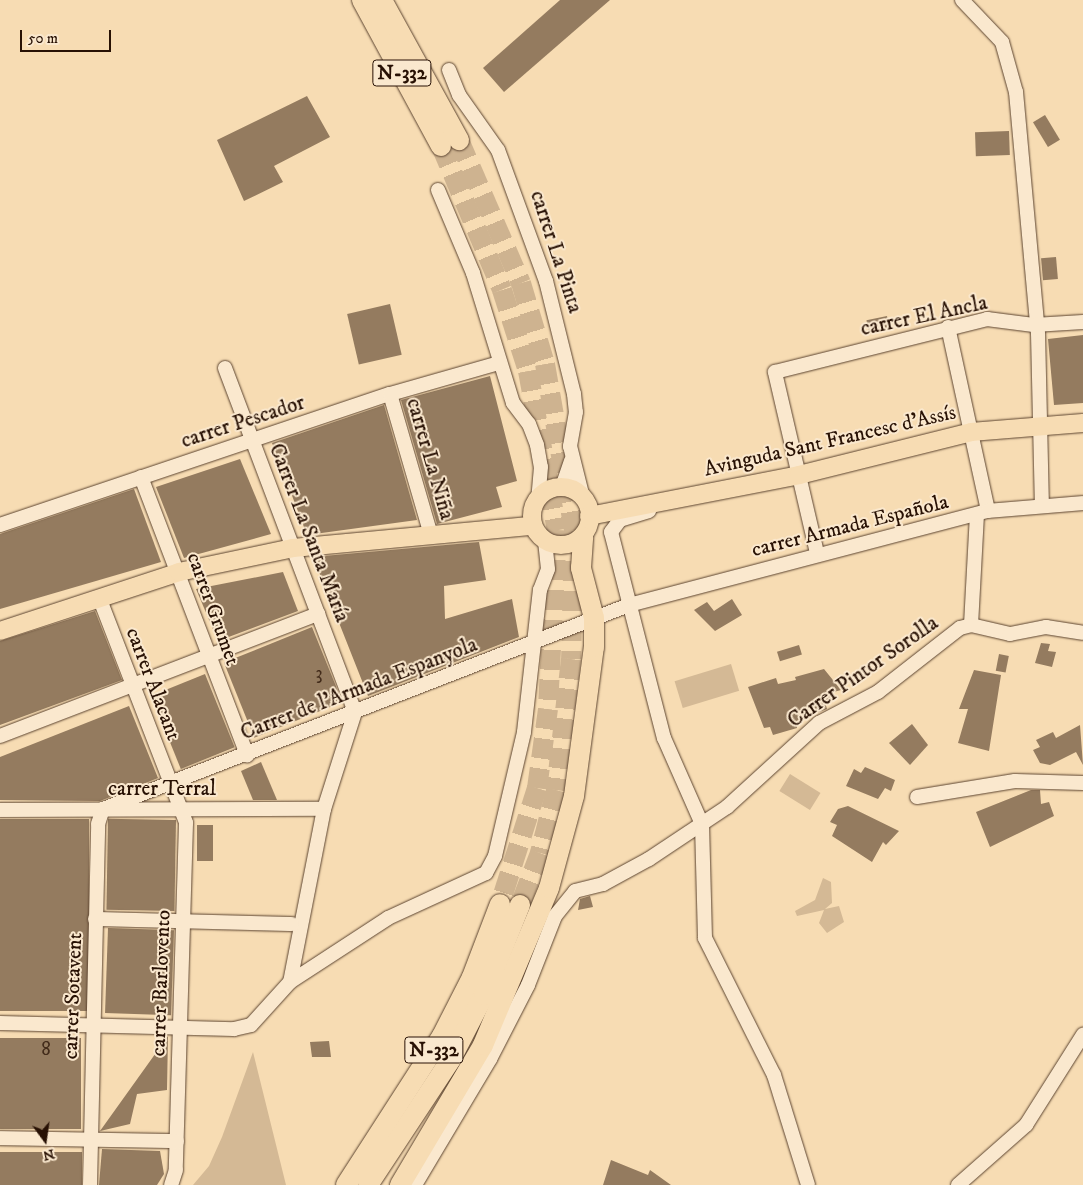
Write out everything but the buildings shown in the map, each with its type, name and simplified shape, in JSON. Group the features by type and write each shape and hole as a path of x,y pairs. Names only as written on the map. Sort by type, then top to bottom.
{"highway":[{"name":"N-332","path":"362,0 450,143 382,0"},
{"path":"400,1185 483,1045 549,888 574,796 590,687 594,618 581,568 583,537"},
{"name":"N-332","path":"346,1185 431,1056 510,904 484,995 450,1059 368,1185"}],"main road":[{"name":"Avinguda Sant Francesc d'Assís","path":"589,516 799,474 971,432 1083,423"},
{"path":"562,487 582,494 589,516 583,537 570,545 544,542 532,526 532,509 538,498 562,487"},
{"path":"0,631 98,597 179,572 293,548 532,526"}],"street":[{"path":"962,0 1002,42 1011,68 1042,426 1042,506"},
{"name":"carrer La Pinta","path":"449,70 459,95 498,150 546,281 574,394 571,462 562,487"},
{"path":"438,190 473,273 513,403 530,424 537,445 541,467 538,498"},
{"name":"carrer El Ancla","path":"799,474 775,372 948,327 988,319 1034,325 1083,322"},
{"path":"948,327 971,432 982,513 971,625"},
{"name":"carrer Pescador","path":"0,525 390,394 500,364"},
{"name":"Carrer La Santa María","path":"225,368 355,712"},
{"name":"carrer La Niña","path":"390,394 431,535"},
{"name":"carrer La Pinta","path":"571,462 582,494"},
{"path":"799,474 817,553"},
{"name":"carrer Grumet","path":"141,477 179,572 247,755"},
{"path":"703,494 615,524 612,532 664,738 702,824 705,938 774,1075 808,1185"},
{"name":"carrer Armada Española","path":"630,604 817,553 982,513 1083,503"},
{"path":"0,1023 180,1025 234,1029 251,1025 290,982 388,918 486,873 495,856 524,732 536,641 540,590 548,570 544,542"},
{"name":"carrer Alacant","path":"98,597 170,785"},
{"name":"Carrer de l'Armada Espanyola","path":"103,809 170,785 630,604"},
{"path":"0,736 318,614"},
{"name":"Carrer Pintor Sorolla","path":"415,1185 490,1059 563,902 575,891 603,884 650,860 702,824 760,779 819,723 878,692 960,628 971,625 995,633 1046,627 1083,633"},
{"path":"290,982 324,809 355,712"},
{"path":"917,797 1015,781 1083,782"},
{"name":"carrer Barlovento","path":"170,785 186,823 177,1141 171,1185"},
{"name":"carrer Sotavent","path":"90,1185 92,1024 98,824 103,809"},
{"name":"carrer Terral","path":"0,810 324,809"},
{"path":"95,919 292,924"},
{"path":"958,1185 1026,1125 1083,1035"},
{"path":"0,1138 177,1141"}],"shaded area":[{"path":"731,664 739,691 683,708 675,681"},
{"path":"790,774 821,793 810,810 779,791"},
{"path":"823,878 831,882 832,903 825,909 839,906 844,922 827,933 819,923 824,910 797,916 795,911 815,900"},
{"path":"253,1052 286,1185 193,1185 209,1166 222,1137"}],"tunnel":[{"path":"459,140 521,283 545,364 574,531 571,659 556,790 540,853 520,905"},
{"path":"441,146 502,290 528,371 557,530 548,709 537,788 500,904"}]}
